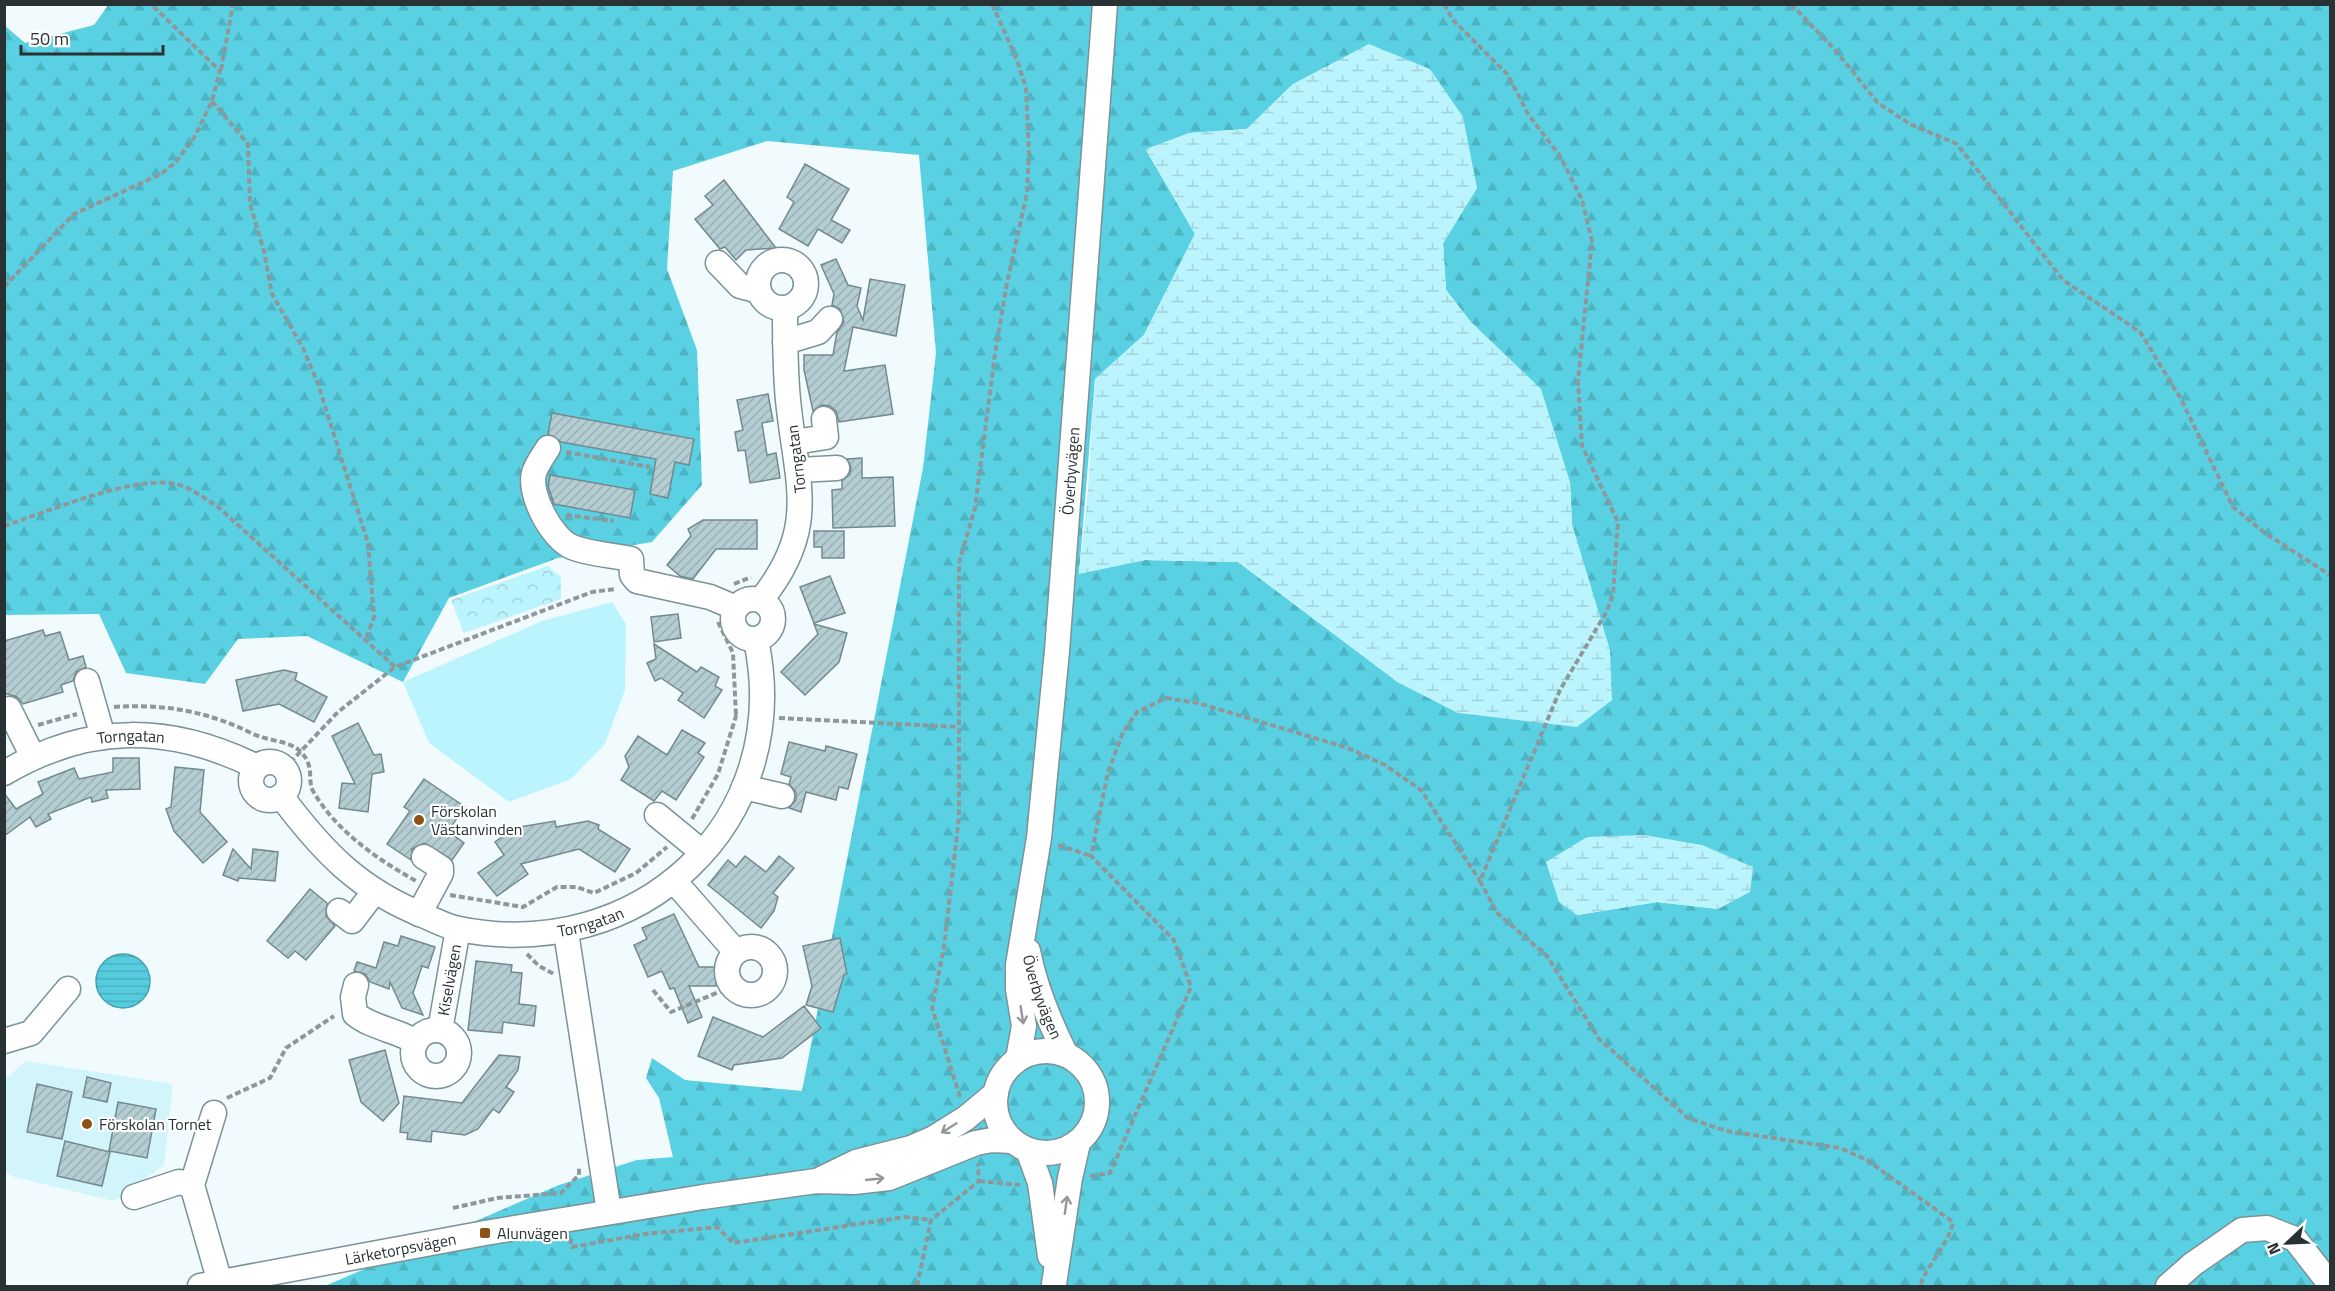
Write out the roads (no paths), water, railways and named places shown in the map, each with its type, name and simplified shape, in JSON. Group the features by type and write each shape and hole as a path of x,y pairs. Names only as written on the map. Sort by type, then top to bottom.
{"street":[{"name":"Överbyvägen","path":"1018,1059 1024,1026 1018,989 1018,965 1039,838 1058,651 1105,4"},
{"path":"779,260 794,262 804,273 806,288 799,302 785,308 769,304 759,291 758,283 764,268 779,260"},
{"path":"718,263 740,286 759,291"},
{"name":"Torngatan","path":"760,600 787,562 796,538 801,508 800,470 788,400 785,308"},
{"path":"785,342 818,332 830,319"},
{"path":"795,441 826,437 824,419"},
{"path":"548,448 534,473 532,491 545,519 564,543 573,548 631,559 632,575 637,581 710,597 727,611 733,620 734,627 743,637 756,640 768,634 774,622 771,609 760,600 747,600 727,611"},
{"path":"800,470 837,468"},
{"name":"Torngatan","path":"281,796 306,829 340,867 374,892 419,914 458,929 520,934 566,932 629,909 675,882 720,833 744,787 753,761 761,717 762,669 756,640"},
{"path":"87,681 104,737"},
{"path":"4,711 9,709 33,757"},
{"name":"Torngatan","path":"4,773 33,757 56,748 104,737 155,735 212,747 257,767"},
{"path":"274,762 284,769 288,780 281,796 275,799 263,798 253,790 251,778 257,767 274,762"},
{"path":"744,787 782,796"},
{"path":"657,814 702,852"},
{"path":"419,914 441,873 441,868 424,857"},
{"path":"675,882 736,952"},
{"path":"339,911 352,921 374,892"},
{"name":"Kiselvägen","path":"440,1030 458,929"},
{"path":"566,932 609,1212"},
{"name":"Överbyvägen","path":"1024,937 1033,977 1047,1016 1066,1054"},
{"path":"745,947 761,949 772,960 774,975 767,988 753,994 739,991 733,986 727,972 728,964 736,952 745,947"},
{"path":"4,1041 31,1034 68,989"},
{"path":"355,996 355,1014 362,1020 405,1035 416,1042"},
{"name":"Kiselvägen","path":"440,1030 448,1033 458,1045 458,1060 448,1072 432,1075 420,1069 414,1056 416,1042 426,1032 440,1030"},
{"path":"1041,1051 1066,1054 1085,1068 1092,1078 1098,1101 1093,1124 1078,1143 1070,1178 1054,1285 1040,1183 1020,1145 1000,1124 995,1104 996,1093 1004,1074 1018,1059 1041,1051"},
{"path":"816,1181 856,1162 919,1144 966,1118 996,1093"},
{"path":"214,1113 192,1185 214,1285"},
{"path":"816,1181 854,1182 889,1178 976,1143 992,1140 1020,1145 1038,1153 1059,1152 1078,1143"},
{"name":"Lärketorpsvägen","path":"214,1285 609,1212 816,1181"},
{"path":"134,1197 179,1182 192,1185"},
{"path":"2168,1287 2193,1264 2242,1230 2267,1228 2295,1239 2331,1284"}],"place":[{"name":"Förskolan Västanvinden","path":"419,820"},
{"name":"Förskolan Tornet","path":"87,1124"},
{"name":"Alunvägen","path":"485,1233"}]}
